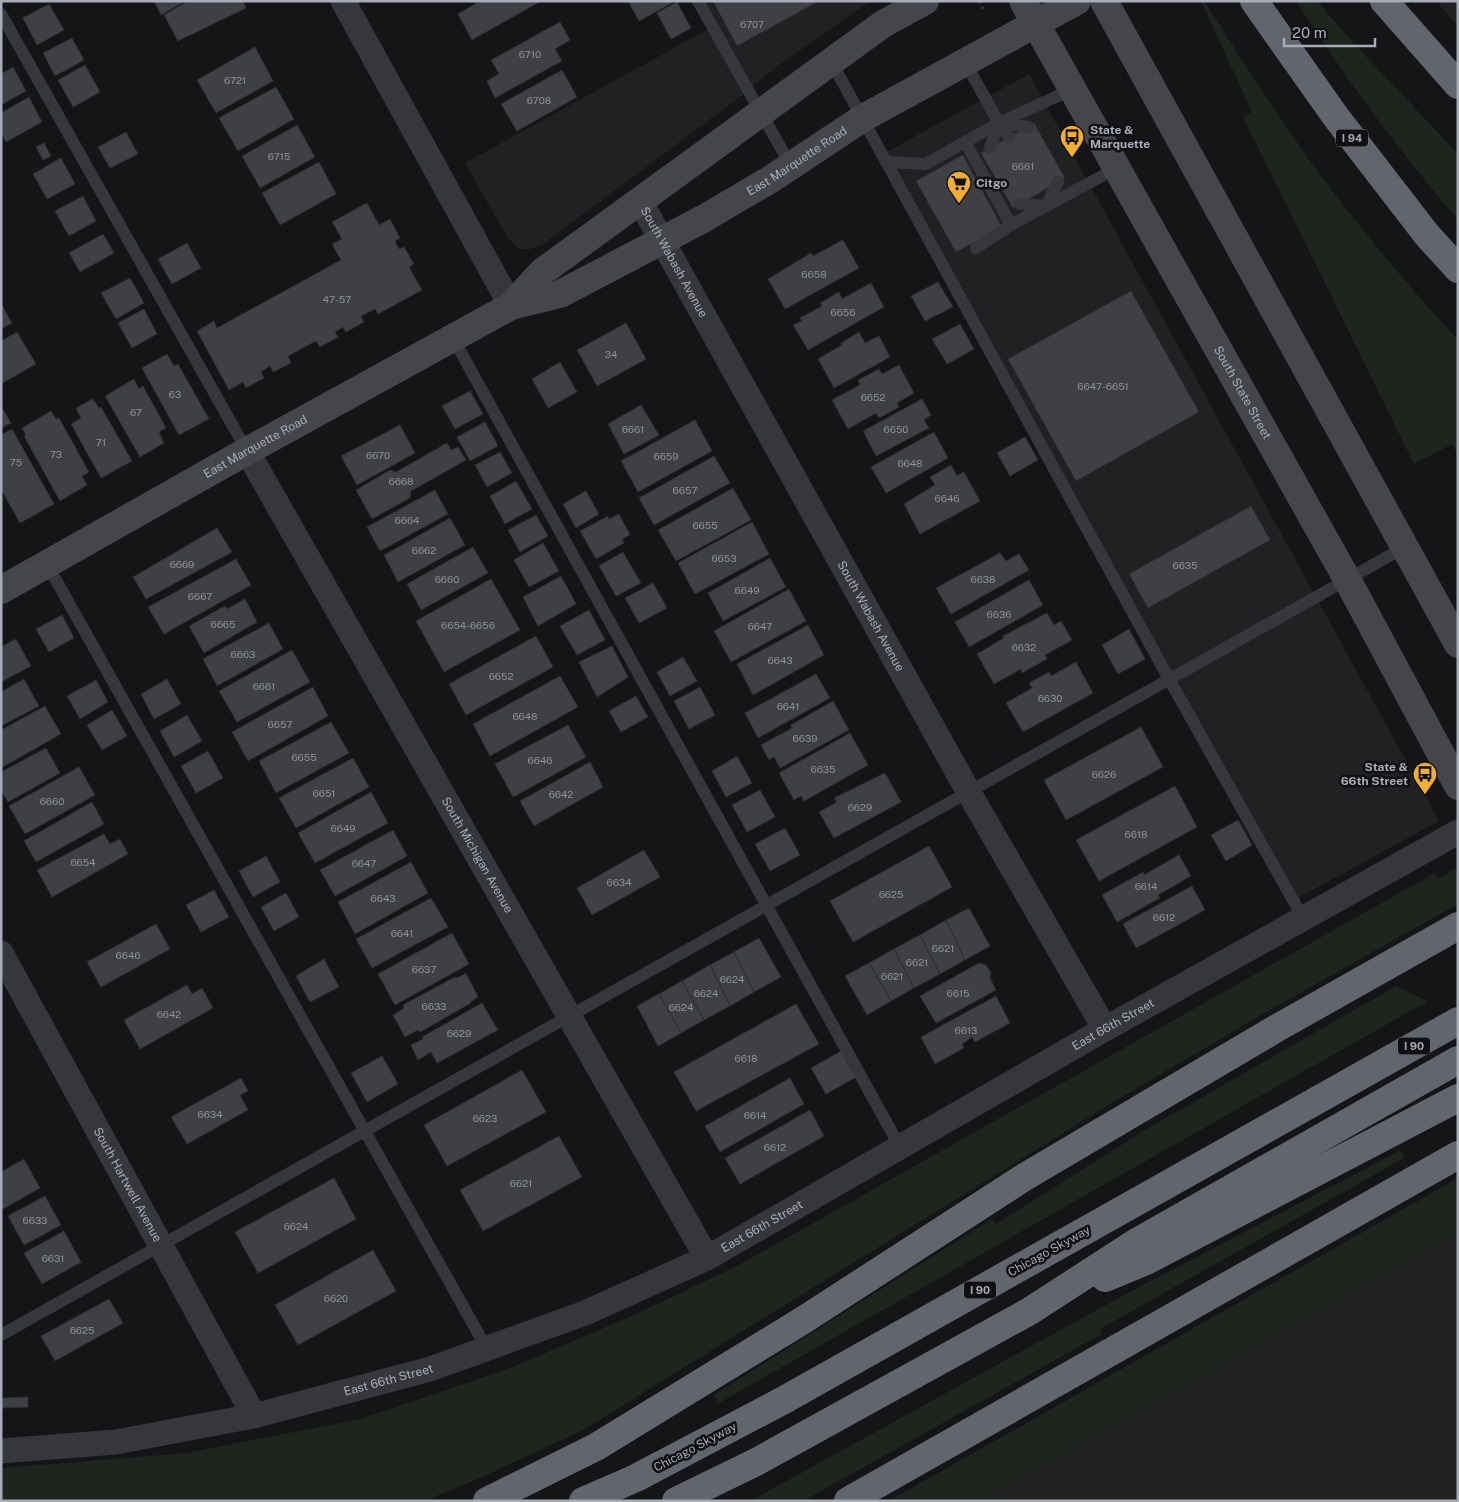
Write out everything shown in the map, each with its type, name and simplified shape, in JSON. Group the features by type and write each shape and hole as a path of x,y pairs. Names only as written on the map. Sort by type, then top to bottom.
{"highway":[{"name":"I 94","path":"1254,1 1336,117 1427,235 1458,269"},
{"path":"1384,1 1458,85"},
{"path":"487,1501 596,1447 805,1319 1023,1178 1277,1028 1458,926"},
{"name":"Chicago Skyway","path":"583,1501 636,1478 784,1400 1458,1021"},
{"name":"I 90","path":"676,1501 758,1461 1030,1311 1135,1243 1458,1060"},
{"name":"I 90","path":"1030,1311 1146,1261 1458,1098"},
{"path":"848,1501 1458,1155"}],"street":[{"path":"343,1 511,306"},
{"name":"East Marquette Road","path":"511,306 542,272 883,24 925,1"},
{"name":"East Marquette Road","path":"1,590 247,451 511,306 560,294 703,219 791,166 862,118 965,62 1029,12 1077,1"},
{"path":"1104,1 1458,644"},
{"name":"South State Street","path":"1029,12 1347,578 1458,786"},
{"name":"South Wabash Avenue","path":"640,201 968,791 1105,1029"},
{"name":"South Michigan Avenue","path":"247,451 707,1258"},
{"name":"East 66th Street","path":"1,1451 116,1442 254,1416 430,1370 585,1313 707,1258 1105,1029 1458,832"},
{"name":"South Hartwell Avenue","path":"1,953 254,1416"}],"lane":[{"path":"698,1 791,166"},
{"path":"1,14 247,451"},
{"path":"831,61 1169,678 1303,918"},
{"path":"965,62 999,123 1009,137"},
{"path":"887,162 926,164 999,123 1073,89"},
{"path":"999,123 1028,127"},
{"path":"990,148 999,123"},
{"path":"964,142 1011,225"},
{"path":"976,248 1011,225 1117,168"},
{"path":"1046,206 1058,182"},
{"path":"1040,193 1046,206"},
{"path":"1020,204 1046,206"},
{"path":"453,338 900,1147"},
{"path":"1,1335 1405,547"},
{"path":"47,564 487,1349"}],"path":[{"path":"978,1 983,9"}],"shaded area":[{"path":"698,1 871,1 776,67 748,91 543,244 530,249 519,249 507,237 465,163 712,27"},
{"path":"1201,1 1204,1 1279,117 1327,184 1391,264 1458,340 1458,455 1452,444 1414,464 1243,117 1252,112"},
{"path":"1296,1 1317,1 1458,154 1458,220 1373,113"},
{"path":"1436,1 1458,1 1458,26"},
{"path":"1029,74 1439,821 1293,901 883,154"},
{"path":"1456,868 1458,904 1261,1015 1107,1106 583,1430 482,1477 425,1501 1,1501 1,1468 186,1453 360,1419 508,1369 634,1315 737,1266 1435,873 1438,879"},
{"path":"1396,986 1428,1001 719,1403 714,1395 992,1219 996,1224 1145,1130"},
{"path":"1401,1150 1404,1158 1100,1329 1102,1334 803,1501 750,1501 1122,1296"},
{"path":"1458,1178 1458,1232 977,1501 889,1501"},
{"path":"1458,1232 1458,1501 977,1501"}],"building":[{"path":"154,1 185,1 161,15"},
{"path":"188,1 243,1 246,8 178,41 164,15"},
{"path":"480,1 541,1 472,40 458,14"},
{"path":"628,1 671,1 672,3 639,21"},
{"path":"713,1 819,1 737,46"},
{"path":"677,2 691,28 671,39 657,13"},
{"path":"49,4 64,30 37,45 23,18"},
{"path":"560,22 570,40 555,49 562,61 495,98 487,81 499,74 491,60"},
{"path":"72,38 84,60 55,76 43,53"},
{"path":"255,47 273,81 216,113 197,80"},
{"path":"85,65 100,92 73,107 58,80"},
{"path":"13,67 26,91 1,105 1,74"},
{"path":"562,70 577,97 517,131 501,104"},
{"path":"276,87 294,119 238,151 219,118"},
{"path":"29,97 42,122 6,142 1,133 1,113"},
{"name":"Citgo","path":"1034,123 1065,178 1013,208 981,153"},
{"path":"297,125 315,157 260,188 242,156"},
{"path":"126,132 138,154 110,168 98,147"},
{"path":"44,143 51,156 43,160 36,147"},
{"name":"Citgo","path":"963,155 1002,227 956,252 916,181"},
{"path":"61,158 75,184 47,199 33,174"},
{"path":"319,162 336,194 280,225 262,193"},
{"path":"83,196 96,221 69,236 55,211"},
{"path":"367,203 379,225 390,219 400,238 395,241 399,249 404,247 414,264 409,267 422,290 378,314 375,309 361,316 364,322 346,332 343,327 335,332 338,337 320,347 316,341 288,356 291,363 273,372 270,366 261,372 264,378 246,388 243,382 229,390 197,331 214,321 217,328 341,260 332,244 342,239 332,222"},
{"path":"103,234 114,253 80,272 69,253"},
{"path":"843,240 859,268 785,309 768,279 811,253 813,256"},
{"path":"187,243 201,268 172,284 158,259"},
{"path":"130,278 144,303 116,319 101,293"},
{"path":"938,282 953,307 925,321 911,296"},
{"path":"871,283 884,307 808,350 793,325 802,321 800,318 822,306 820,303 839,292 842,299"},
{"path":"1131,291 1199,412 1076,481 1008,359"},
{"path":"1,304 12,323 1,329"},
{"path":"144,309 157,334 132,348 118,323"},
{"path":"626,323 646,359 597,386 577,350"},
{"path":"960,324 974,349 947,364 932,339"},
{"path":"17,332 36,364 1,384 1,341"},
{"path":"859,332 865,343 879,336 890,357 834,388 818,359 842,345 841,343"},
{"path":"167,354 174,366 178,364 209,419 179,435 142,368"},
{"path":"560,362 577,392 548,408 532,379"},
{"path":"899,365 914,393 897,403 899,407 879,418 876,413 848,429 832,400 860,385 858,380 879,369 882,374"},
{"path":"134,379 139,389 143,386 166,428 159,432 164,443 140,457 105,396"},
{"path":"470,391 483,414 455,429 442,406"},
{"path":"93,399 99,408 101,407 132,461 101,478 71,424 81,418 76,408"},
{"path":"922,399 931,415 924,420 929,428 876,456 863,431"},
{"path":"641,405 659,435 624,454 608,424"},
{"path":"1,406 11,423 1,428"},
{"path":"51,411 56,419 59,418 89,472 82,476 87,485 60,501 24,436 26,435 22,428"},
{"path":"695,420 712,451 638,492 621,461"},
{"path":"485,422 498,446 470,461 457,437"},
{"path":"400,425 415,453 357,485 341,456"},
{"path":"12,429 54,504 20,523 1,489 1,435"},
{"path":"934,432 948,458 886,493 871,467"},
{"path":"1025,437 1038,460 1010,476 997,453"},
{"path":"447,443 451,450 458,447 466,460 411,491 410,498 372,519 356,490 390,470 396,472"},
{"path":"500,452 512,473 487,487 475,465"},
{"path":"714,456 730,483 654,525 639,498"},
{"path":"951,465 957,476 964,472 980,501 920,534 904,504 935,485 930,477"},
{"path":"516,481 532,509 505,524 490,496"},
{"path":"733,488 751,520 676,561 658,530"},
{"path":"435,490 448,514 380,551 367,527"},
{"path":"586,491 599,514 576,528 563,504"},
{"path":"1251,506 1270,540 1148,608 1129,574"},
{"path":"619,514 630,535 622,539 624,543 596,559 580,531 608,516 609,519"},
{"path":"536,515 548,536 520,552 508,530"},
{"path":"450,518 465,545 398,582 384,555"},
{"path":"752,522 769,554 695,594 678,563"},
{"path":"217,528 232,552 146,599 133,577"},
{"path":"543,543 559,571 529,587 514,560"},
{"path":"473,547 488,573 421,610 407,584"},
{"path":"623,552 641,583 616,596 599,566"},
{"path":"1000,553 1006,561 1019,554 1029,570 951,614 936,588"},
{"path":"770,558 786,587 723,621 708,593"},
{"path":"236,559 251,585 164,634 148,607"},
{"path":"561,576 576,604 538,626 523,597"},
{"path":"491,579 520,630 444,672 416,621"},
{"path":"1029,580 1043,605 969,647 955,622"},
{"path":"653,583 667,608 639,623 625,598"},
{"path":"789,589 806,621 731,662 714,631"},
{"path":"245,599 257,622 204,653 189,626 225,606 227,609"},
{"path":"589,610 605,640 577,655 560,626"},
{"path":"1047,613 1054,625 1061,621 1072,640 1045,655 1047,659 1022,673 1021,669 994,684 977,654 1004,638 1003,636"},
{"path":"62,615 74,638 49,652 36,629"},
{"path":"269,623 283,649 217,686 203,659"},
{"path":"808,625 824,655 753,695 737,664"},
{"path":"1129,629 1145,659 1118,674 1102,645"},
{"path":"536,636 553,667 466,715 449,684"},
{"path":"16,639 31,666 1,682 1,647"},
{"path":"612,646 628,677 597,697 579,662"},
{"path":"292,650 310,682 237,722 219,691"},
{"path":"683,657 697,681 670,696 657,672"},
{"path":"1076,662 1093,693 1023,732 1006,703 1032,688 1029,683 1049,672 1051,676"},
{"path":"816,674 830,698 758,738 745,713"},
{"path":"560,676 578,707 490,756 473,724"},
{"path":"24,679 39,706 1,726 1,692"},
{"path":"167,679 181,704 154,719 141,694"},
{"path":"96,680 108,702 80,719 67,696"},
{"path":"313,687 328,716 248,761 232,732"},
{"path":"700,687 715,715 689,729 674,701"},
{"path":"636,696 648,717 621,732 609,711"},
{"path":"833,701 849,730 780,768 774,757 769,760 761,745 792,728 791,725"},
{"path":"45,706 61,734 1,768 1,730"},
{"path":"112,710 127,736 102,750 87,725"},
{"path":"187,715 202,741 174,757 160,731"},
{"path":"331,722 349,753 276,793 259,761"},
{"path":"568,725 586,757 513,797 495,764"},
{"path":"1141,727 1163,767 1066,820 1044,780"},
{"path":"850,733 868,765 804,801 801,796 794,800 779,773"},
{"path":"46,748 60,773 8,802 1,791 1,772"},
{"path":"208,751 223,778 196,793 181,766"},
{"path":"737,756 752,783 726,797 712,771"},
{"path":"353,758 369,787 296,828 279,798"},
{"path":"590,762 603,787 534,826 520,801"},
{"path":"79,767 95,795 25,834 9,806"},
{"path":"885,773 901,802 834,838 819,812 837,802 834,798"},
{"path":"1175,786 1197,827 1099,881 1076,840"},
{"path":"760,790 775,817 747,832 732,805"},
{"path":"371,792 388,823 315,863 298,833"},
{"path":"92,802 104,824 36,862 24,841"},
{"path":"1238,820 1252,845 1226,861 1211,835"},
{"path":"785,828 800,855 770,871 755,844"},
{"path":"393,830 407,856 335,896 320,870"},
{"path":"104,834 110,844 120,839 128,854 52,897 37,870"},
{"path":"929,846 952,887 853,942 830,901"},
{"path":"644,850 660,877 592,915 577,888"},
{"path":"1179,855 1191,876 1158,895 1160,898 1117,922 1102,895 1143,872 1144,875"},
{"path":"266,856 280,882 253,897 239,871"},
{"path":"411,862 428,893 355,934 338,902"},
{"path":"1192,886 1205,910 1136,948 1123,924"},
{"path":"214,890 229,917 201,932 186,905"},
{"path":"286,893 299,917 274,931 261,907"},
{"path":"431,898 448,927 372,968 356,939"},
{"path":"969,908 990,946 965,960 946,920"},
{"path":"946,920 965,960 940,974 920,935"},
{"path":"156,924 170,949 101,987 87,962"},
{"path":"452,933 469,964 395,1005 378,974"},
{"path":"920,935 940,974 914,988 894,949"},
{"path":"759,938 781,977 754,992 734,952"},
{"path":"894,949 914,988 891,1001 869,963"},
{"path":"734,952 754,992 730,1006 710,965"},
{"path":"324,959 339,987 310,1002 296,976"},
{"path":"869,963 891,1001 867,1015 845,976"},
{"path":"979,963 986,965 991,973 990,978 996,990 936,1023 920,996"},
{"path":"710,965 730,1006 704,1020 682,981"},
{"path":"466,973 478,997 471,1003 420,1032 418,1030 405,1037 393,1015 404,1008 403,1005"},
{"path":"682,981 704,1020 681,1033 659,994"},
{"path":"187,985 192,994 202,988 213,1008 140,1049 124,1020"},
{"path":"659,994 681,1033 658,1046 637,1006"},
{"path":"996,996 1010,1023 975,1042 972,1037 962,1044 964,1048 935,1064 921,1037"},
{"path":"482,1003 498,1030 437,1063 431,1052 418,1060 411,1045"},
{"path":"796,1004 819,1044 696,1111 674,1072"},
{"path":"841,1051 856,1077 826,1094 811,1068"},
{"path":"382,1056 398,1084 367,1102 351,1073"},
{"path":"522,1070 546,1112 447,1166 424,1125"},
{"path":"241,1078 248,1091 240,1095 248,1110 187,1144 171,1117"},
{"path":"790,1078 804,1104 720,1152 705,1126"},
{"path":"810,1110 824,1136 740,1184 725,1158"},
{"path":"559,1136 582,1177 483,1231 460,1190"},
{"path":"24,1159 40,1188 1,1210 1,1172"},
{"path":"334,1178 356,1219 258,1273 235,1232"},
{"path":"45,1196 61,1225 24,1245 8,1216"},
{"path":"64,1231 81,1262 42,1284 24,1253"},
{"path":"373,1250 396,1291 298,1345 275,1305"},
{"path":"109,1299 123,1323 55,1361 41,1336"},
{"path":"28,1397 28,1407 1,1408 1,1398"}],"place":[{"name":"State & Marquette","path":"1072,158"},
{"name":"Citgo","path":"959,204"},
{"name":"State & 66th Street","path":"1425,795"}]}
